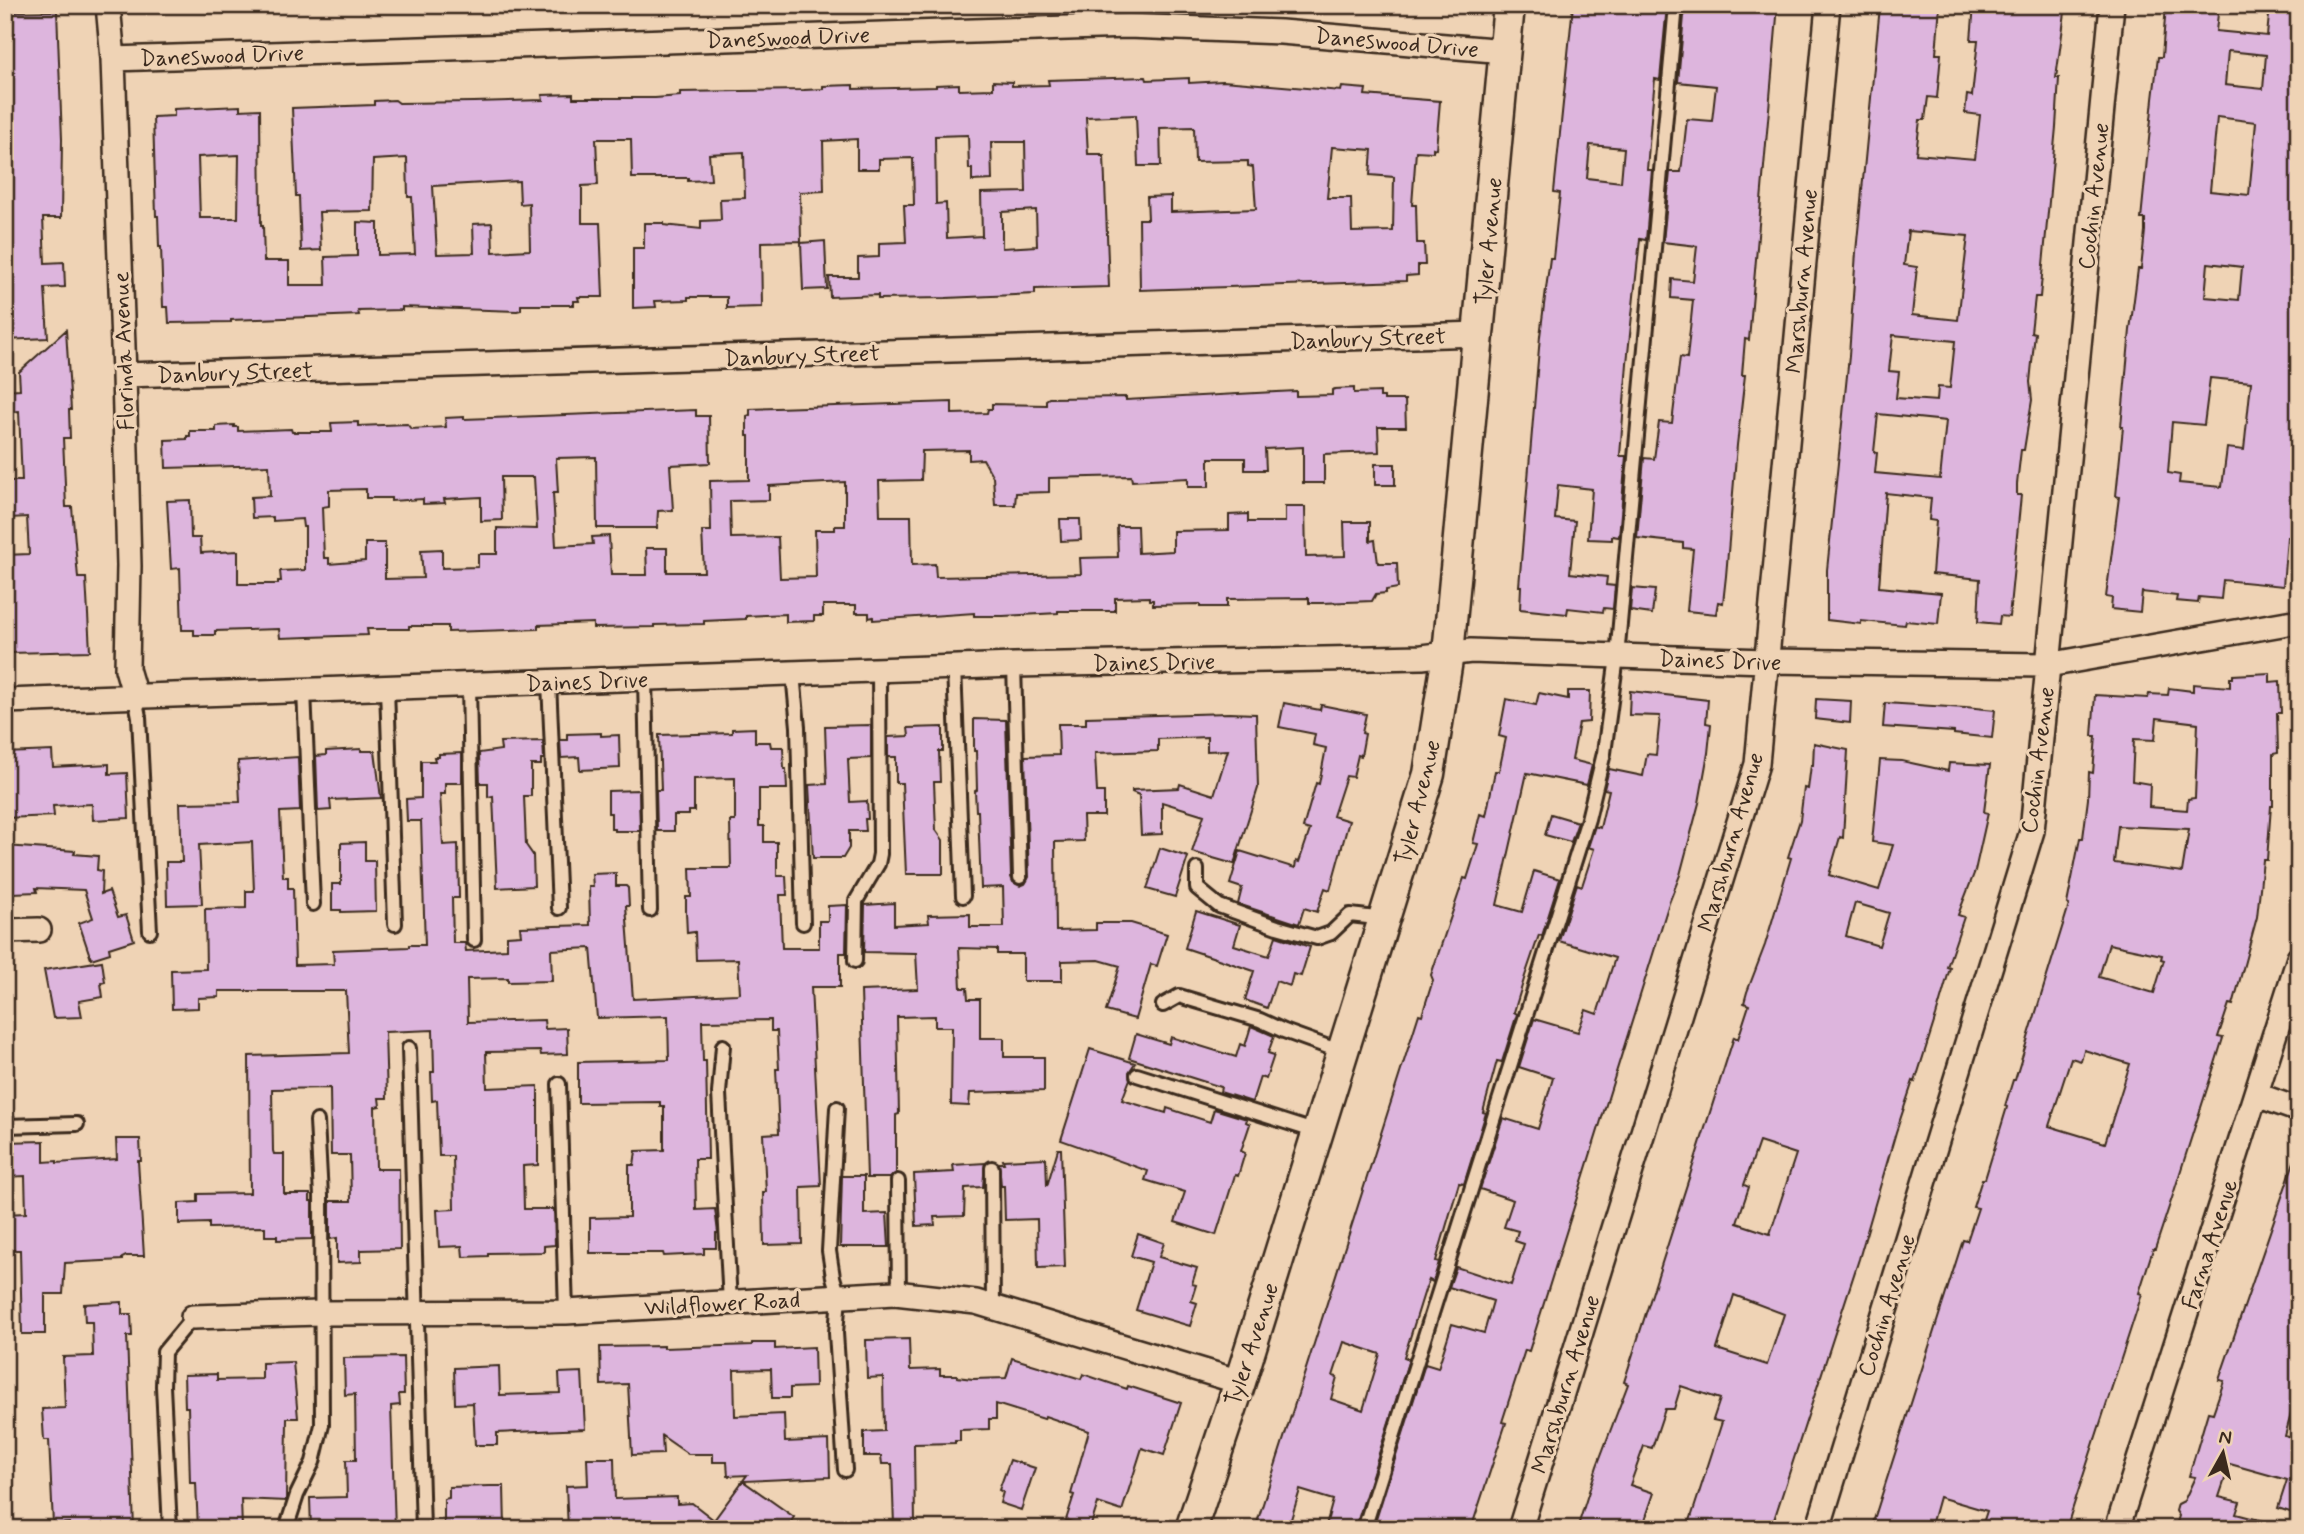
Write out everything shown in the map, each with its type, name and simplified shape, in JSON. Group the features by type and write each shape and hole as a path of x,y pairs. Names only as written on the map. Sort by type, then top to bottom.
{"street":[{"name":"Florinda Avenue","path":"108,5 113,59 124,375 129,566 127,669 135,696"},
{"name":"Tyler Avenue","path":"1191,1529 1240,1382 1429,774 1448,654 1510,5"},
{"name":"Marshburn Avenue","path":"1520,1529 1757,764 1828,5"},
{"name":"Cochin Avenue","path":"1818,1529 2032,831 2112,5"},
{"name":"Daneswood Drive","path":"113,59 1128,26 1281,32 1505,51"},
{"name":"Danbury Street","path":"124,375 1480,334"},
{"name":"Daines Drive","path":"5,701 1014,665 1408,657 1471,651 1765,661 2048,665 2299,621"},
{"path":"5,931 39,930"},
{"name":"Farna Avenue","path":"2118,1529 2299,958"},
{"path":"2257,1095 2299,1110"},
{"name":"Wildflower Road","path":"193,1317 320,1313 566,1312 899,1294 976,1302 1240,1382"}],"lane":[{"path":"1363,1529 1588,819 1604,753 1616,657 1676,5"},
{"path":"1014,665 1020,877"},
{"path":"954,667 963,896"},
{"path":"855,961 856,901 878,864 880,853 879,670"},
{"path":"793,673 803,923"},
{"path":"645,678 650,909"},
{"path":"550,682 559,908"},
{"path":"469,685 474,940"},
{"path":"387,688 395,924"},
{"path":"304,690 313,904"},
{"path":"135,696 139,717 150,931"},
{"path":"1196,869 1197,888 1219,906 1317,938 1331,933 1350,915 1385,919"},
{"path":"1163,1005 1179,996 1260,1020 1342,1052"},
{"path":"723,1046 719,1093 730,1303"},
{"path":"409,1048 424,1529"},
{"path":"1137,1075 1317,1132"},
{"path":"559,1084 566,1312"},
{"path":"837,1108 829,1251 832,1277 839,1297 836,1333 845,1470"},
{"path":"286,1529 297,1495 313,1462 322,1424 321,1196 317,1121"},
{"path":"5,1126 78,1124"},
{"path":"992,1168 993,1307"},
{"path":"898,1181 899,1294"},
{"path":"170,1529 163,1386 164,1352 193,1317"}],"shaded area":[{"path":"2299,1019 2299,1080 2289,1046"}],"building":[{"path":"1573,5 1600,5 1600,10 1634,12 1635,5 1667,5 1660,80 1655,79 1651,119 1647,170 1652,170 1646,240 1640,239 1627,363 1620,456 1626,456 1619,537 1612,536 1612,540 1588,539 1592,489 1558,485 1555,519 1575,521 1570,573 1607,577 1606,585 1615,586 1613,609 1604,608 1603,612 1568,608 1567,614 1520,609 1519,586 1540,336 1560,193 1554,192","holes":["1590,145 1624,148 1621,182 1587,178"]},
{"path":"1685,5 1778,5 1749,340 1745,339 1742,375 1745,375 1726,576 1723,603 1718,602 1716,614 1687,611 1693,549 1683,548 1683,543 1637,538 1644,458 1654,459 1659,422 1672,423 1680,357 1687,358 1693,300 1671,298 1672,279 1693,281 1697,246 1663,242 1670,172 1681,172 1687,119 1712,121 1716,86 1678,82"},
{"path":"1886,5 1940,5 1936,54 1941,54 1937,98 1928,97 1925,120 1920,120 1916,154 1975,159 1980,115 1965,113 1967,95 1972,96 1978,40 1971,40 1974,5 2066,5 2056,78 2059,78 2056,127 2040,297 2035,297 2031,332 2035,333 2030,382 2032,400 2017,484 2017,495 2021,495 2009,617 2000,616 1999,624 1978,622 1980,579 1932,574 1936,521 1929,520 1931,498 1886,493 1879,587 1941,593 1938,624 1906,621 1905,625 1861,621 1861,624 1827,620 1827,570 1849,356 1856,252 1880,7 1886,8","holes":["1908,231 1968,236 1958,320 1912,315 1917,267 1904,265","1893,335 1955,341 1950,388 1938,387 1937,401 1896,398 1899,372 1889,371","1878,414 1946,421 1940,479 1875,473 1877,453 1874,452"]},
{"path":"2166,5 2219,5 2216,31 2267,36 2270,5 2295,5 2292,39 2296,39 2292,74 2299,75 2299,526 2294,525 2293,537 2287,537 2283,586 2223,580 2221,599 2199,597 2198,603 2176,601 2177,596 2142,592 2140,612 2111,609 2112,598 2106,597 2119,497 2116,496 2130,330 2145,231 2145,219 2141,219 2153,99 2158,57 2162,57","holes":["2228,51 2266,55 2263,89 2225,85","2217,117 2256,122 2249,195 2210,191","2208,263 2242,267 2239,300 2205,297","2210,378 2251,382 2244,450 2227,448 2222,487 2179,483 2180,475 2168,473 2172,422 2204,425"]},
{"path":"57,11 62,139 61,218 43,218 45,263 64,262 65,287 45,288 48,338 5,340 6,19 9,19 8,12"},
{"path":"1189,78 1189,83 1223,81 1341,91 1342,87 1366,89 1365,95 1440,101 1436,149 1433,148 1433,152 1416,151 1412,205 1416,205 1417,243 1424,243 1425,265 1418,265 1418,275 1406,276 1406,281 1140,290 1139,219 1148,219 1147,197 1171,196 1171,212 1256,209 1253,167 1248,166 1248,161 1195,162 1194,127 1160,128 1161,166 1138,166 1136,115 1086,117 1088,154 1104,156 1109,287 1035,289 1035,294 946,298 878,299 878,295 830,297 829,277 858,277 858,258 879,257 879,243 906,242 904,205 914,205 913,158 879,159 879,169 857,169 857,139 823,141 824,191 800,192 801,241 761,242 762,307 727,308 727,297 688,297 688,300 655,301 656,307 633,308 633,248 644,248 644,223 701,229 701,221 721,220 720,199 745,198 744,152 709,154 711,180 632,178 631,139 596,139 598,185 582,186 582,223 600,223 603,297 578,297 579,301 574,301 574,305 521,305 521,310 517,311 402,307 402,310 358,311 359,315 231,322 169,323 168,307 163,307 161,247 156,216 153,117 174,116 174,109 240,106 240,110 260,109 264,261 289,261 289,285 326,285 325,257 357,256 357,222 378,223 378,255 415,254 412,197 408,197 407,158 373,160 372,211 319,212 321,250 301,251 292,108 374,105 374,101 395,100 399,103 543,100 542,95 573,94 573,98 655,98 680,96 680,92 804,90 853,85 853,89 959,84 959,90 993,89 993,81 1012,82 1012,86 1049,85 1048,80","holes":["968,135 972,181 992,180 991,142 1025,142 1026,192 981,193 982,236 947,238 946,203 936,204 935,136","1332,147 1372,150 1370,175 1394,177 1393,231 1352,232 1351,198 1327,198","239,155 238,218 200,218 198,157","519,181 520,204 529,203 530,250 493,252 492,223 473,224 474,253 437,254 433,186","1036,210 1037,246 1002,248 1002,212"]},
{"path":"825,241 827,289 803,290 801,243"},
{"path":"66,330 71,410 70,438 63,438 66,507 72,507 78,578 86,578 90,651 10,653 10,649 5,649 5,555 29,554 27,517 10,518 10,499 5,499 5,481 22,481 19,411 5,412 5,390 20,389 19,372"},
{"path":"1354,388 1354,393 1380,392 1380,397 1384,397 1384,400 1405,400 1406,427 1378,427 1379,452 1324,454 1324,483 1303,483 1303,447 1265,449 1266,470 1245,470 1245,458 1209,458 1209,487 1188,487 1188,478 1132,481 1131,476 1049,478 1049,492 1016,493 1015,505 995,505 993,477 983,459 969,460 969,450 922,451 921,480 879,481 880,516 911,516 912,565 935,564 936,577 1081,574 1080,558 1118,557 1117,526 1137,526 1138,553 1173,551 1173,531 1229,530 1229,515 1248,514 1248,522 1285,522 1285,507 1305,507 1306,557 1345,556 1344,522 1370,522 1370,541 1375,540 1378,563 1397,563 1398,588 1376,594 1372,601 1309,603 1309,598 1227,599 1227,607 1200,607 1200,604 1153,605 1153,600 1149,600 1149,597 1115,598 1115,611 1058,611 1003,616 974,616 974,613 873,620 873,617 869,618 869,613 856,613 856,605 823,605 823,616 814,616 814,621 786,622 786,614 654,627 593,628 593,623 538,625 538,629 448,632 448,626 409,626 409,629 367,629 368,635 280,638 279,629 215,631 215,635 194,635 194,630 182,630 180,568 171,569 167,501 190,500 191,538 200,538 201,553 238,551 238,584 278,584 278,581 281,581 280,571 305,570 305,527 302,519 273,521 273,517 252,518 251,497 270,496 269,465 166,468 165,440 187,439 190,431 216,431 216,426 234,425 238,427 238,431 291,429 292,432 332,432 331,423 358,422 358,426 407,424 411,429 446,427 445,418 696,410 696,416 709,416 710,463 670,465 673,510 658,511 657,528 597,528 596,457 556,458 558,493 553,493 556,546 593,544 592,537 609,536 611,575 647,575 646,548 667,548 667,572 704,572 702,531 711,531 710,481 749,480 747,416 750,415 750,409 952,402 952,414 987,413 988,409 992,409 992,404 1046,405 1049,398 1126,397 1126,400 1296,391 1296,396 1332,395 1332,390","holes":["501,477 534,477 537,529 497,528 497,554 478,554 478,567 442,568 442,549 421,550 423,578 385,579 385,543 365,543 365,561 329,564 329,558 324,558 322,507 329,506 329,490 366,489 366,498 391,498 391,501 423,499 423,504 445,503 444,499 481,497 481,521 502,520","845,482 845,526 835,526 835,530 815,530 816,577 780,578 778,537 731,538 730,501 769,500 769,486"]},
{"path":"1375,464 1395,464 1395,485 1375,485"},
{"path":"1060,519 1080,519 1081,540 1061,541"},
{"path":"1632,588 1655,590 1652,614 1630,611"},
{"path":"2270,673 2270,682 2280,681 2281,713 2277,713 2278,753 2273,754 2273,806 2267,860 2263,860 2257,917 2233,1005 2229,1004 2218,1037 2223,1038 2214,1067 2153,1249 2139,1293 2142,1294 2066,1529 1981,1529 1987,1511 1939,1497 1930,1529 1871,1529 1963,1240 1967,1241 1978,1208 1973,1207 1982,1179 1985,1179 2007,1107 2005,1106 2069,905 2067,904 2080,838 2083,838 2089,772 2093,773 2095,695 2148,698 2149,694 2168,695 2169,688 2193,691 2193,684 2230,687 2230,678 2233,678 2233,675","holes":["2157,718 2198,723 2195,798 2188,799 2187,810 2149,807 2150,784 2132,781 2134,739 2155,740","2118,826 2189,829 2182,872 2114,863","2109,944 2162,955 2161,959 2164,960 2154,993 2099,977","2084,1050 2130,1064 2105,1143 2049,1126 2071,1058 2081,1061"]},
{"path":"1568,691 1590,691 1589,722 1579,723 1572,760 1592,765 1587,785 1527,773 1497,905 1522,912 1534,871 1560,879 1542,936 1539,935 1525,976 1502,1062 1497,1061 1483,1112 1486,1113 1464,1184 1459,1183 1436,1261 1439,1262 1433,1282 1429,1280 1425,1290 1404,1357 1409,1359 1355,1529 1325,1529 1333,1500 1300,1490 1288,1529 1255,1529 1419,1014 1422,1015 1433,980 1431,975 1478,844 1473,843 1480,814 1486,816 1495,771 1499,771 1506,738 1499,736 1506,699 1536,705 1539,693 1568,699","holes":["1344,1342 1380,1354 1363,1410 1331,1399 1337,1377 1333,1376"]},
{"path":"1630,691 1708,700 1706,723 1711,724 1708,753 1699,803 1680,875 1529,1351 1525,1350 1502,1422 1506,1423 1471,1529 1373,1529 1425,1364 1438,1368 1452,1324 1484,1333 1493,1301 1449,1287 1456,1267 1511,1285 1524,1244 1515,1241 1518,1231 1504,1227 1513,1200 1480,1189 1503,1118 1538,1129 1553,1078 1519,1067 1534,1019 1578,1032 1586,1010 1597,1014 1615,958 1559,941 1577,884 1582,886 1594,849 1588,847 1595,826 1600,828 1609,790 1604,789 1609,769 1643,776 1647,754 1656,755 1660,716 1629,715"},
{"path":"1816,699 1851,701 1850,723 1815,719"},
{"path":"1284,703 1320,710 1321,705 1366,714 1361,756 1358,755 1353,777 1346,776 1333,816 1349,821 1330,890 1325,888 1317,912 1304,908 1299,924 1238,904 1242,888 1230,884 1240,851 1295,868 1310,830 1303,828 1316,783 1319,784 1326,748 1313,745 1315,734 1279,727"},
{"path":"1885,703 1995,710 1992,738 1954,732 1883,727"},
{"path":"1256,714 1258,788 1234,864 1192,852 1204,815 1162,802 1162,834 1141,835 1139,795 1132,790 1179,788 1180,784 1214,795 1228,750 1207,751 1207,737 1158,739 1158,751 1095,753 1097,792 1104,792 1104,816 1083,816 1084,841 1055,842 1056,931 1096,930 1096,923 1131,923 1167,934 1157,966 1151,964 1135,1019 1106,1011 1120,966 1099,960 1062,961 1062,981 1023,981 1023,954 997,954 997,949 959,948 961,988 967,988 968,999 980,999 980,1038 1004,1038 1004,1057 1044,1057 1044,1091 970,1093 969,1106 951,1105 952,1027 935,1027 935,1016 897,1017 899,1114 896,1115 896,1173 890,1178 867,1178 861,991 918,989 916,953 864,952 865,905 894,903 894,925 929,923 928,915 970,914 970,927 1004,927 1003,887 981,888 974,719 1006,720 1011,877 1013,882 1020,886 1025,884 1029,877 1025,756 1059,755 1058,724 1086,724 1086,717"},
{"path":"871,725 871,758 848,759 850,802 867,801 866,831 849,831 849,848 843,858 813,858 809,785 827,784 825,726"},
{"path":"943,727 943,751 939,751 940,782 934,782 936,830 943,840 943,874 906,874 902,783 896,783 896,757 888,757 888,737 909,736 908,728"},
{"path":"755,728 755,742 770,742 771,747 783,747 786,769 787,789 759,789 759,826 764,826 764,842 777,842 777,876 786,876 787,895 780,895 782,948 819,948 819,921 828,921 828,906 847,905 846,953 840,953 840,987 811,987 821,1186 801,1187 802,1244 764,1245 763,1192 766,1192 763,1134 779,1133 777,1031 771,1031 771,1020 702,1021 703,1061 706,1061 708,1159 695,1159 696,1210 715,1209 718,1233 716,1248 704,1248 704,1254 664,1256 663,1253 590,1253 590,1218 629,1217 629,1165 634,1165 636,1151 664,1150 664,1106 660,1106 660,1102 578,1103 578,1062 669,1060 668,1016 597,1018 591,948 551,950 552,981 467,979 468,1022 544,1020 545,1029 567,1028 568,1054 541,1055 540,1051 486,1052 487,1088 538,1086 538,1165 523,1166 524,1209 554,1209 555,1245 544,1246 544,1252 488,1253 488,1256 463,1257 462,1246 439,1247 437,1210 454,1209 453,1156 439,1156 437,1100 432,1101 433,1030 385,1032 387,1098 379,1098 380,1106 375,1107 376,1169 399,1169 400,1249 361,1250 361,1262 337,1263 337,1238 330,1239 330,1201 351,1201 350,1155 331,1155 330,1088 272,1089 273,1151 274,1154 284,1154 284,1194 310,1194 312,1239 277,1240 277,1236 265,1236 265,1227 209,1228 209,1223 179,1224 179,1203 198,1202 198,1194 250,1193 249,1056 349,1053 346,991 219,991 219,997 198,998 198,1008 172,1009 171,970 206,969 205,909 246,908 246,891 254,891 252,842 199,845 202,904 167,905 166,862 182,862 180,803 240,802 238,761 298,757 300,811 280,812 283,877 288,877 288,888 293,888 295,965 334,964 333,950 425,945 421,821 407,821 406,799 421,798 421,761 435,761 434,757 439,757 439,754 462,753 462,783 445,783 445,794 440,794 443,845 458,844 459,898 452,898 453,943 465,943 466,951 507,949 507,936 521,935 520,927 590,925 589,887 593,887 592,874 616,873 616,886 628,888 629,906 626,906 633,999 737,994 740,993 738,959 696,960 695,932 687,933 686,912 686,897 691,897 690,868 731,868 730,821 735,821 735,778 694,779 694,811 689,811 689,815 674,815 674,831 657,831 656,790 661,790 659,735 732,733 732,729"},
{"path":"601,733 601,736 619,735 620,768 580,770 579,757 561,758 560,740 567,740 567,734"},
{"path":"543,741 544,759 541,759 541,765 531,765 531,796 524,796 526,845 533,855 534,886 497,888 493,796 488,797 488,783 480,783 479,753 501,750 500,742"},
{"path":"1814,743 1848,750 1843,838 1840,837 1829,875 1879,890 1893,845 1872,842 1880,760 1902,761 1948,771 1949,763 1990,765 1984,812 1988,813 1975,871 1958,915 1964,917 1947,967 1950,968 1936,1016 1896,1132 1859,1259 1771,1529 1705,1529 1689,1524 1722,1422 1713,1420 1720,1399 1681,1386 1674,1409 1665,1409 1652,1448 1644,1446 1630,1485 1654,1493 1642,1529 1577,1529 1628,1384 1624,1382 1734,1037 1738,1039 1749,1005 1744,1003 1791,858 1788,857 1800,820 1804,788 1808,789","holes":["1855,903 1889,913 1879,946 1846,936","1759,1142 1796,1154 1770,1234 1737,1223 1749,1187 1744,1185","1734,1295 1784,1314 1767,1365 1717,1349"]},
{"path":"52,751 53,767 109,764 109,774 127,773 129,818 93,820 92,804 53,806 54,816 5,818 5,753"},
{"path":"326,751 375,751 381,798 330,800 331,810 318,811 316,756 326,755"},
{"path":"639,790 640,831 611,829 608,791"},
{"path":"1551,814 1578,822 1571,842 1545,835"},
{"path":"365,842 365,861 375,861 376,911 332,910 332,884 341,884 341,843"},
{"path":"5,846 75,851 74,854 98,856 97,870 102,871 101,894 109,891 118,917 126,915 134,940 109,948 110,953 91,959 79,923 93,918 84,890 36,888 37,892 12,893 12,878 5,878"},
{"path":"1160,848 1188,857 1175,897 1147,889"},
{"path":"1196,911 1240,925 1234,945 1269,956 1276,936 1310,947 1301,976 1293,974 1290,986 1276,981 1267,1008 1245,1000 1254,971 1185,948"},
{"path":"102,961 105,982 101,983 103,997 79,1001 82,1017 53,1018 44,970"},
{"path":"1251,1026 1274,1036 1268,1053 1274,1055 1266,1079 1260,1077 1252,1102 1220,1092 1221,1087 1129,1058 1136,1034 1169,1044 1171,1037 1236,1057 1240,1044 1245,1046"},
{"path":"1090,1049 1135,1063 1129,1072 1130,1079 1122,1100 1166,1113 1167,1108 1210,1122 1214,1109 1247,1119 1246,1122 1250,1124 1241,1151 1245,1153 1216,1235 1175,1222 1185,1192 1145,1180 1148,1171 1061,1140"},
{"path":"116,1139 140,1139 141,1161 138,1161 144,1256 65,1263 63,1294 45,1294 45,1334 22,1334 20,1250 5,1250 5,1214 26,1213 25,1176 5,1177 5,1142 44,1141 44,1162 57,1163 117,1159"},
{"path":"1058,1149 1061,1149 1065,1267 1038,1268 1037,1219 1005,1220 1004,1186 1001,1186 999,1163 1004,1163 1003,1160 1046,1158 1047,1186"},
{"path":"2295,1159 2299,1159 2299,1384 2285,1436 2299,1440 2299,1515 2278,1508 2287,1480 2230,1464 2219,1497 2240,1502 2236,1514 2271,1523 2270,1529 2175,1529 2179,1516 2176,1511 2178,1504 2184,1501 2195,1477 2189,1476 2208,1412 2213,1413 2224,1381 2219,1380"},
{"path":"985,1163 983,1187 965,1188 964,1216 934,1217 935,1225 916,1226 914,1174 954,1172 953,1165"},
{"path":"842,1176 864,1176 864,1214 887,1213 889,1247 840,1247"},
{"path":"1138,1234 1164,1243 1159,1257 1197,1268 1191,1301 1197,1303 1190,1326 1136,1310 1151,1262 1131,1256"},
{"path":"122,1302 122,1314 131,1314 132,1336 127,1336 134,1529 69,1529 69,1523 53,1524 49,1440 44,1440 42,1409 65,1408 63,1357 93,1356 92,1322 85,1322 84,1304"},
{"path":"909,1339 910,1370 940,1369 940,1375 973,1379 1006,1378 1012,1358 1081,1379 1083,1374 1181,1403 1164,1455 1142,1448 1122,1511 1098,1503 1090,1528 1066,1520 1089,1431 1045,1416 1044,1419 996,1404 996,1419 989,1419 989,1429 960,1430 960,1441 955,1443 914,1444 915,1525 894,1526 892,1464 882,1464 881,1456 864,1456 864,1432 884,1431 883,1377 867,1378 866,1340"},
{"path":"775,1343 775,1349 814,1347 815,1387 790,1388 790,1398 772,1398 771,1369 734,1370 735,1416 784,1414 785,1442 829,1440 830,1477 743,1481 794,1517 786,1529 568,1529 566,1486 588,1485 587,1458 614,1458 615,1499 677,1497 677,1504 692,1503 714,1520 747,1475 728,1476 727,1462 713,1462 713,1454 688,1454 662,1436 663,1454 632,1455 628,1384 601,1385 600,1347 664,1348"},
{"path":"403,1357 404,1394 399,1394 400,1405 391,1406 395,1529 311,1529 310,1498 347,1497 346,1460 356,1460 355,1394 345,1395 344,1358"},
{"path":"293,1362 298,1418 287,1418 286,1501 241,1499 242,1529 198,1529 196,1483 190,1483 188,1407 185,1407 184,1375 217,1374 217,1380 262,1379 262,1363"},
{"path":"499,1366 500,1395 560,1393 559,1373 582,1372 585,1429 497,1433 497,1445 475,1445 473,1403 455,1404 454,1368"},
{"path":"1010,1460 1035,1468 1021,1510 1000,1503 1003,1492 999,1490"},
{"path":"504,1486 505,1529 444,1529 444,1499 449,1498 449,1487"}]}
